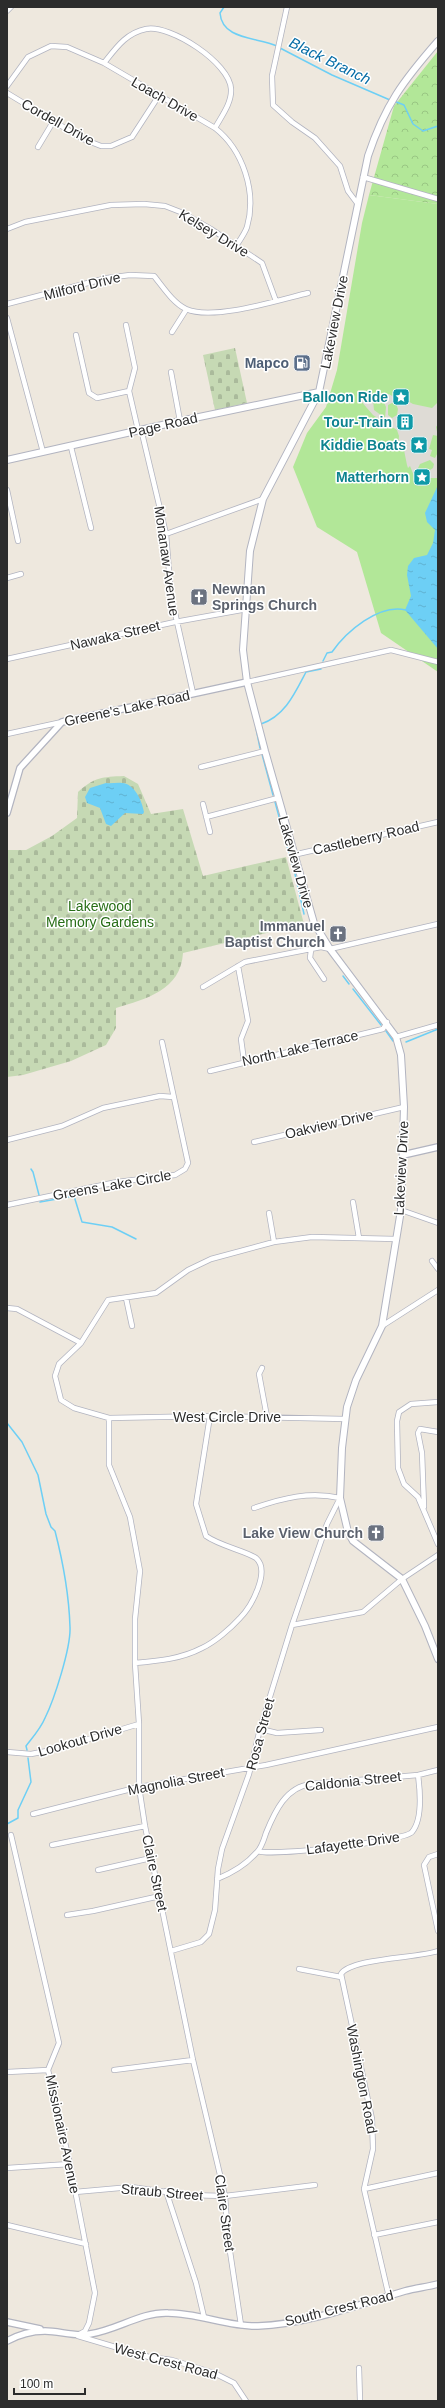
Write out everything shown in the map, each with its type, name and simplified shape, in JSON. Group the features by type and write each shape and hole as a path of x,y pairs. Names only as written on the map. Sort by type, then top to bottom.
{"main road":[{"name":"Lakeview Drive","path":"438,41 402,83 379,123 357,203 320,392 263,499 250,551 243,650 247,682 293,855 314,923 330,949 387,1022 396,1036 403,1066 404,1107 401,1210 382,1326 356,1380 346,1419 340,1498 348,1532 353,1541 402,1579 425,1626 438,1659"},
{"name":"Page Road","path":"7,460 71,447 180,421 320,392"}],"street":[{"path":"7,11 11,7"},
{"path":"287,7 272,76 273,105 292,122 315,138 340,166 348,192 357,203"},
{"path":"104,63 118,44 132,33 147,29 157,29 168,30 180,36 220,68 229,80 231,88 230,98 215,128"},
{"name":"Loach Drive","path":"7,86 28,57 52,46 68,47 79,50 104,63 158,97 215,128 228,138 234,146 241,158 246,179 250,212 247,228 236,246"},
{"name":"Cordell Drive","path":"7,93 83,139 101,146 111,146 132,137 158,97"},
{"path":"38,147 53,122"},
{"path":"363,177 438,199"},
{"name":"Kelsey Drive","path":"7,229 25,222 111,205 144,204 165,206 183,213 262,263 276,301"},
{"name":"Milford Drive","path":"7,304 130,275 154,276 186,310"},
{"path":"172,332 186,310 217,313 276,301 308,292"},
{"path":"7,318 43,452"},
{"path":"76,335 89,393 97,398 129,391 135,368 126,325"},
{"path":"171,372 180,421"},
{"name":"Monanaw Avenue","path":"129,391 166,534 171,595 193,693"},
{"path":"71,447 91,528"},
{"path":"7,490 18,541"},
{"path":"166,534 263,499"},
{"path":"7,578 21,574"},
{"name":"Nawaka Street","path":"7,659 176,622 246,609"},
{"path":"247,682 391,650 438,662"},
{"name":"Greene's Lake Road","path":"7,734 247,682"},
{"path":"7,812 20,768 62,722"},
{"path":"201,767 265,751"},
{"path":"206,817 278,798"},
{"path":"203,804 210,832"},
{"name":"Castleberry Road","path":"293,855 438,822"},
{"path":"203,987 245,962 321,947 330,949 438,924"},
{"path":"311,950 310,958 324,979"},
{"path":"238,966 248,1021 242,1039 244,1061"},
{"name":"North Lake Terrace","path":"210,1071 244,1061 383,1028 387,1022"},
{"path":"396,1036 438,1025"},
{"name":"Greens Lake Circle","path":"7,1205 117,1182 175,1175 185,1169 188,1163 162,1042"},
{"path":"7,1140 62,1126 103,1108 160,1096 173,1097"},
{"name":"Oakview Drive","path":"254,1142 404,1107"},
{"path":"403,1155 438,1147"},
{"path":"353,1202 359,1238"},
{"path":"401,1210 438,1223"},
{"path":"269,1213 274,1242"},
{"path":"132,1326 126,1298 156,1293 188,1270 211,1260 274,1242 312,1237 396,1239"},
{"path":"432,1261 438,1269"},
{"path":"382,1326 438,1290"},
{"name":"West Circle Drive","path":"126,1298 108,1300 81,1343 60,1364 55,1376 58,1392 61,1400 74,1408 109,1418 210,1416 346,1419"},
{"path":"7,1308 17,1309 81,1343"},
{"path":"262,1368 259,1374 267,1417"},
{"path":"438,1402 411,1404 399,1412 397,1421 398,1468 404,1484 418,1497 438,1544"},
{"path":"135,1663 173,1659 203,1648 241,1617 260,1585 262,1568 256,1558 228,1548 206,1536 196,1504 210,1416"},
{"name":"Claire Street","path":"109,1418 109,1465 130,1517 140,1571 134,1619 139,1724 139,1787 151,1858 193,2060 225,2196 228,2238 241,2325"},
{"path":"424,1509 423,1460 418,1433 420,1429 438,1432"},
{"path":"254,1508 303,1494 328,1495 340,1498"},
{"name":"Rosa Street","path":"171,1951 201,1942 209,1934 215,1910 217,1879 222,1849 251,1768 260,1729 292,1625 326,1524 340,1498"},
{"path":"292,1625 363,1612 402,1579 438,1555"},
{"name":"Lookout Drive","path":"7,1752 31,1754 52,1750 139,1724"},
{"name":"Magnolia Street","path":"33,1814 139,1787 251,1768 438,1727"},
{"path":"260,1729 277,1733 321,1730"},
{"name":"Caldonia Street","path":"217,1879 241,1867 258,1851 280,1805 288,1794 296,1788 311,1784 418,1775 438,1770"},
{"name":"Lafayette Drive","path":"258,1851 270,1853 320,1849 389,1840 409,1835 414,1830 418,1814 418,1775"},
{"path":"52,1845 145,1826"},
{"name":"Missionaire Avenue","path":"11,1834 59,2043 48,2070 70,2164 86,2244 95,2302 85,2331 76,2336"},
{"path":"438,1854 428,1857 424,1865 438,1931"},
{"path":"98,1870 151,1858"},
{"path":"67,1915 93,1911 160,1896"},
{"path":"299,1969 341,1977 342,1972 348,1968 395,1957 438,1951"},
{"name":"Washington Road","path":"341,1977 372,2119 373,2149 364,2189 389,2297"},
{"path":"114,2070 193,2060"},
{"path":"7,2072 48,2070"},
{"path":"7,2168 70,2164"},
{"path":"364,2189 438,2173"},
{"name":"Straub Street","path":"75,2192 131,2187 188,2195 225,2196 315,2185"},
{"path":"166,2191 199,2294 204,2317"},
{"path":"374,2235 438,2222"},
{"path":"7,2226 86,2244"},
{"name":"South Crest Road","path":"7,2341 28,2333 45,2331 76,2336 112,2330 158,2313 204,2317 241,2325 259,2326 298,2320 438,2284"},
{"path":"7,2322 45,2331"},
{"name":"West Crest Road","path":"76,2336 149,2357 172,2360 214,2373 234,2383 246,2401"},
{"path":"359,2368 360,2401"}],"green space":[{"path":"438,51 438,204 369,195 394,106"},
{"path":"369,195 438,204 438,672 381,633 357,552 317,527 293,467 307,433 326,407 337,370 362,223"},
{"path":"235,348 247,403 215,410 203,355"},
{"name":"Lakewood Memory Gardens","path":"124,776 138,784 151,814 183,809 203,876 286,857 304,924 183,953 181,966 176,976 169,984 160,991 139,1001 116,1008 116,1028 106,1045 71,1061 23,1075 7,1077 7,850 26,850 52,836 77,818 78,792 89,783 104,778"}],"shaded area":[{"path":"389,394 400,401 404,399 413,404 432,408 438,402 438,424 436,427 438,436 433,435 429,449 432,450 430,456 435,458 438,452 437,478 429,478 424,470 425,468 430,470 433,468 434,464 430,460 420,464 414,476 410,466 408,468 404,450 398,445 399,436 397,430 373,415 360,400 373,400 374,410 385,418 386,407 382,398","holes":["392,403 396,404 398,409 397,415 392,418 388,415 388,405"]}],"water":[{"path":"438,485 438,649 405,610 411,596 407,575 408,566 414,558 427,555 433,543 435,530 427,522 425,513"},
{"path":"106,783 122,783 131,786 140,798 144,812 143,814 125,813 111,826 106,824 100,808 87,803 85,797 90,788"}],"waterway":[{"name":"Black Branch","path":"224,7 220,13 222,22 227,28 242,36 277,46"},
{"name":"Black Branch","path":"280,48 332,75 390,100"},
{"name":"Black Branch","path":"394,101 404,105 413,124 423,131 438,126"},
{"path":"323,661 327,653 332,652 354,628 364,621 385,611 396,609 406,610"},
{"path":"261,724 283,710 293,696 306,672 321,669"},
{"path":"256,728 260,748"},
{"path":"262,754 273,795"},
{"path":"275,802 292,864"},
{"path":"295,874 304,914"},
{"path":"343,976 349,984"},
{"path":"353,989 381,1025"},
{"path":"406,1042 438,1029"},
{"path":"386,1031 393,1041"},
{"path":"31,1169 39,1195"},
{"path":"40,1202 74,1196 82,1222 112,1227 136,1239"},
{"path":"7,1423 22,1442 38,1475 46,1514 51,1527 55,1531 61,1555 67,1591 70,1627 70,1636 65,1660 49,1710 37,1732 26,1746 27,1750"},
{"path":"7,1824 18,1818 18,1810 31,1782 28,1758"}],"place":[{"name":"Mapco","path":"302,363"},
{"name":"Balloon Ride","path":"401,397"},
{"name":"Tour-Train","path":"405,422"},
{"name":"Kiddie Boats","path":"419,445"},
{"name":"Matterhorn","path":"422,477"},
{"name":"Newnan Springs Church","path":"199,597"},
{"name":"Immanuel Baptist Church","path":"338,934"},
{"name":"Lake View Church","path":"376,1533"}]}
